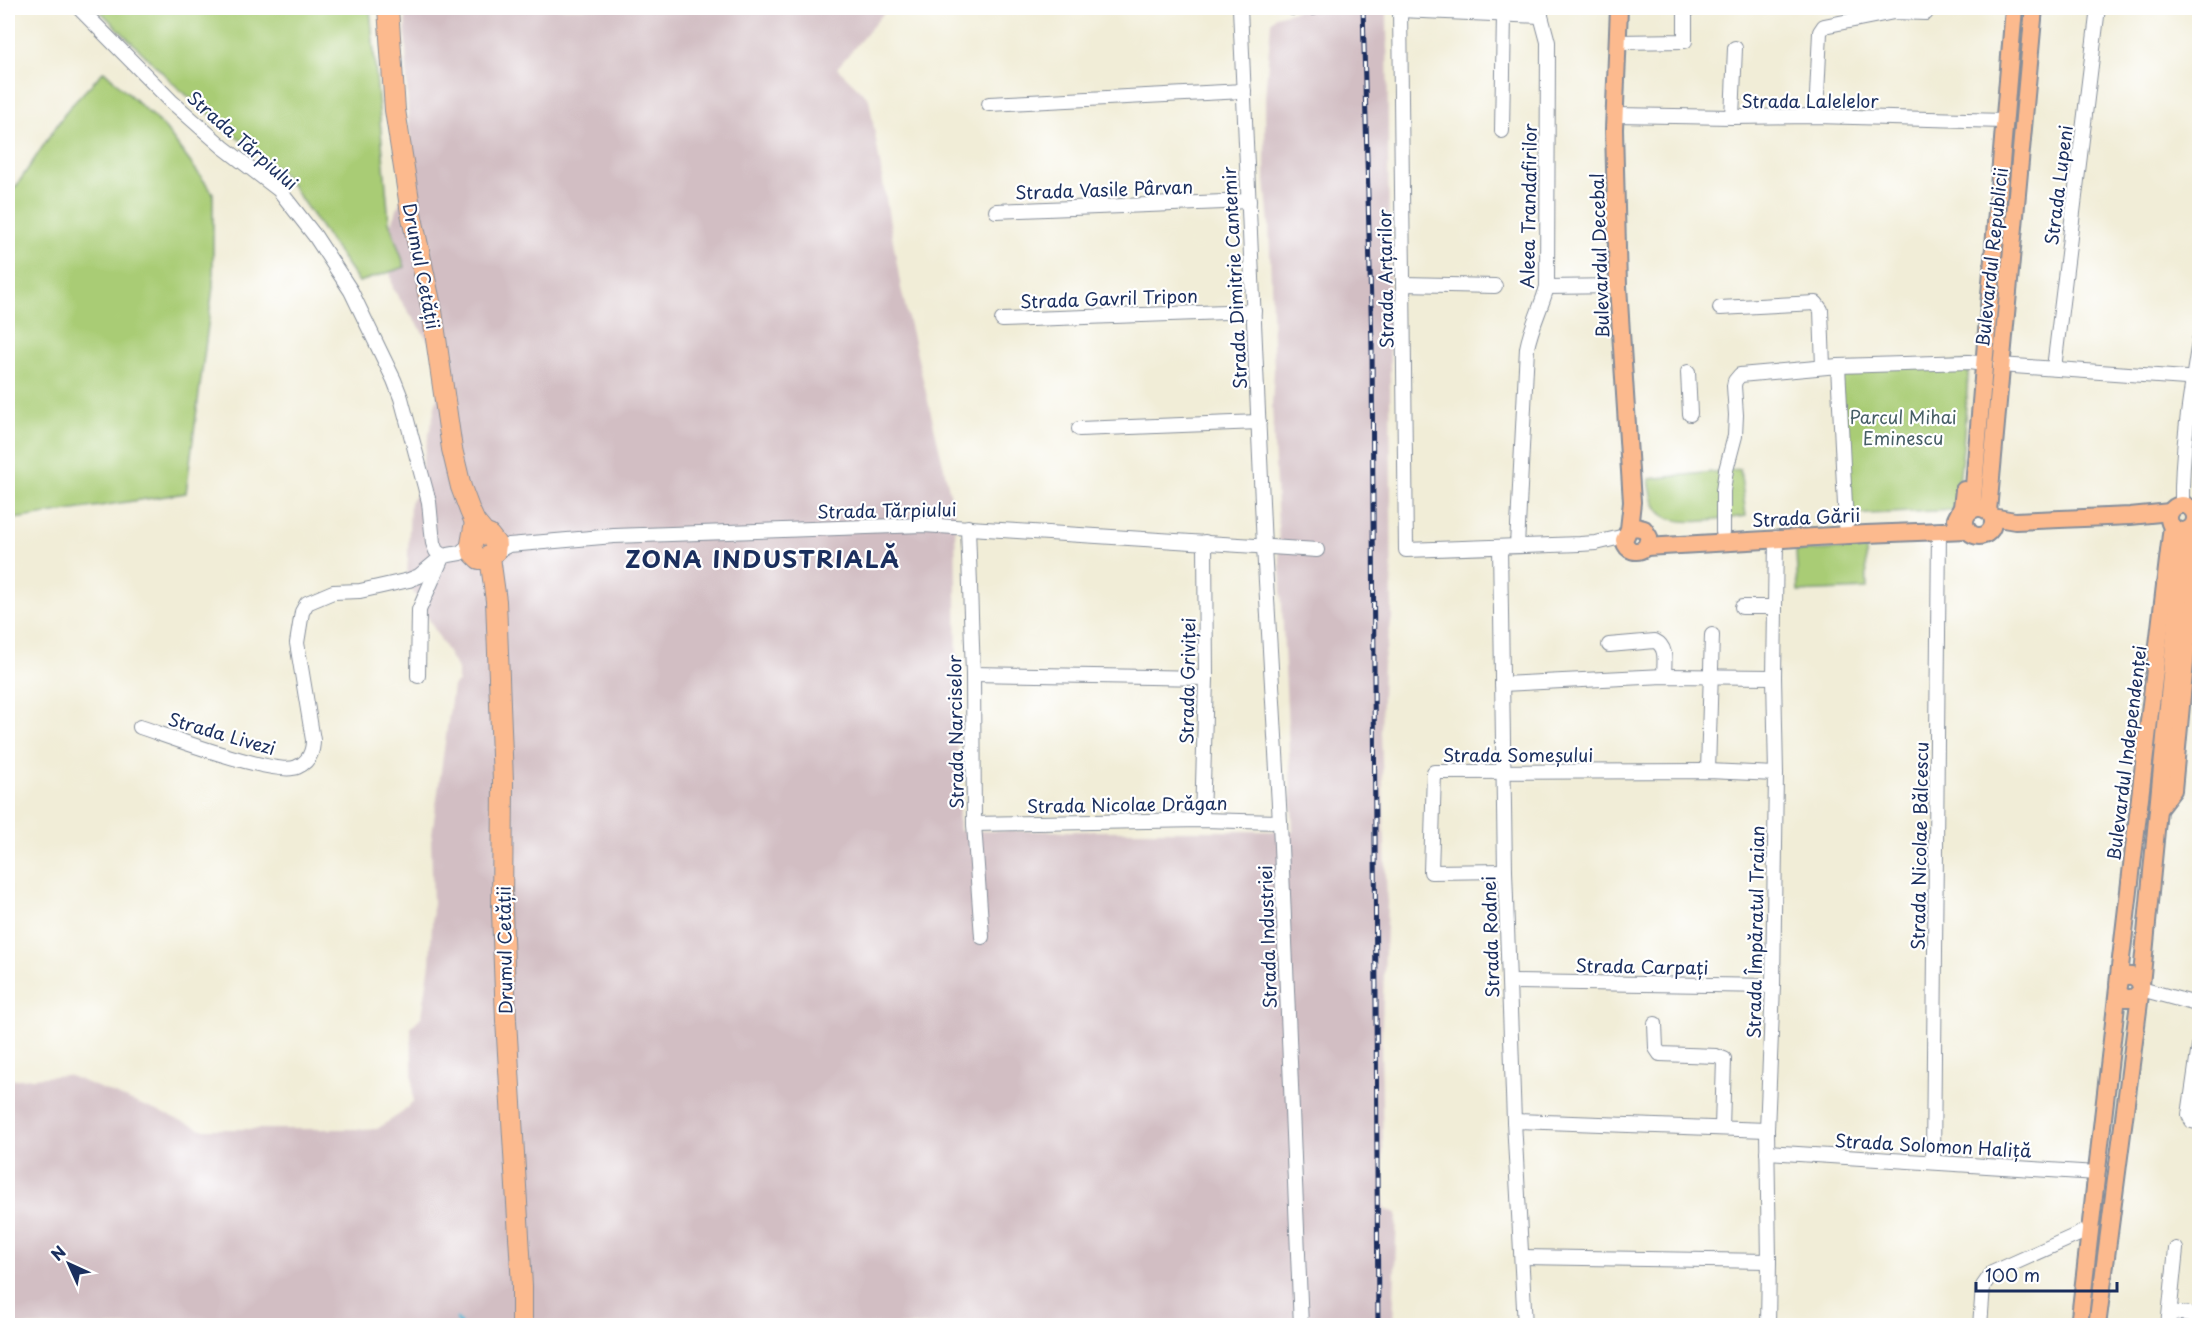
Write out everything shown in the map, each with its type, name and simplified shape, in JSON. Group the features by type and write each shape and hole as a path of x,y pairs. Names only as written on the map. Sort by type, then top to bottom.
{"highway":[{"name":"Drumul Cetății","path":"388,8 395,110 411,213 432,311 452,449 477,549 496,601 503,781 502,911 506,1020 522,1274 522,1324"}],"main road":[{"name":"Bulevardul Decebal","path":"1619,8 1615,116 1618,286 1636,537"},
{"name":"Bulevardul Republicii","path":"1992,364 2004,121 2014,8"},
{"name":"Bulevardul Republicii","path":"1976,518 2034,8"},
{"path":"1976,518 1962,507 1976,378 1992,364"},
{"name":"Strada Gării","path":"2130,516 2148,521 2161,529 2185,521"},
{"name":"Strada Gării","path":"1636,537 1976,518 2015,521 2130,516 2185,521"},
{"name":"Strada Gării","path":"1636,537 1776,538 1940,530 1976,518"},
{"path":"2097,1326 2140,989 2159,808 2173,789 2196,547 2185,521"},
{"name":"Bulevardul Independenței","path":"2079,1326 2118,986 2185,521"},
{"path":"2118,986 2121,996 2129,999 2140,989"}],"street":[{"name":"Strada Tărpiului","path":"79,8 171,101 223,147 279,190 315,236 351,291 394,380 416,449 429,502 433,543 436,551 614,536 922,525 1317,550"},
{"name":"Strada Dimitrie Cantemir","path":"1240,8 1264,547"},
{"path":"1293,8 1313,8"},
{"path":"1618,42 1685,41 1686,8"},
{"name":"Strada Lupeni","path":"2054,368 2098,8"},
{"path":"1400,9 1504,14 1541,12"},
{"name":"Strada Arțarilor","path":"1400,9 1406,550"},
{"name":"Aleea Trandafirilor","path":"1517,546 1527,348 1530,330 1538,316 1547,287 1548,42 1541,12"},
{"path":"1816,116 1820,32 1824,26 1894,12 1926,13"},
{"path":"1502,131 1504,14"},
{"path":"1732,117 1734,48"},
{"path":"989,104 1244,92"},
{"name":"Strada Lalelelor","path":"1615,116 1816,116 2004,121"},
{"name":"Strada Vasile Pârvan","path":"996,211 1249,201"},
{"path":"1403,284 1495,286"},
{"path":"1547,287 1618,286"},
{"path":"1720,308 1816,303 1821,310 1823,367"},
{"name":"Strada Gavril Tripon","path":"1002,320 1254,310"},
{"path":"2185,521 2182,485 2196,379 2199,336"},
{"path":"1723,532 1723,491 1735,436 1737,378 1823,367 1969,362 2196,379"},
{"path":"1838,366 1846,525"},
{"path":"1688,372 1690,414"},
{"path":"1079,429 1259,422"},
{"name":"Strada Narciselor","path":"968,527 973,674 974,824 982,937"},
{"name":"Strada Nicolae Bălcescu","path":"1933,1162 1940,530"},
{"name":"Strada Gării","path":"1406,550 1596,543 1636,537"},
{"name":"Strada Împăratul Traian","path":"1768,1326 1767,1130 1773,986 1776,538"},
{"name":"Strada Griviței","path":"1202,820 1206,678 1205,542"},
{"name":"Strada Industriei","path":"1264,547 1280,822 1301,1326"},
{"name":"Strada Rodnei","path":"1500,547 1505,871 1511,982 1514,1121 1525,1326"},
{"path":"417,676 419,610 477,549"},
{"name":"Strada Livezi","path":"140,727 262,765 296,767 305,762 313,752 297,644 302,612 307,603 333,592 360,591 409,580 477,549"},
{"path":"1742,607 1775,607"},
{"path":"1708,771 1712,635"},
{"path":"1608,645 1654,641 1659,643 1664,650 1664,676"},
{"path":"973,674 1206,678"},
{"path":"1502,684 1664,676 1774,677"},
{"name":"Strada Someșului","path":"1505,871 1431,872 1434,772 1708,771 1776,774"},
{"name":"Strada Nicolae Drăgan","path":"974,824 1202,820 1280,822"},
{"name":"Strada Carpați","path":"1511,982 1773,986"},
{"path":"2140,989 2199,1005"},
{"path":"1655,1024 1656,1048 1660,1054 1716,1056 1724,1059 1722,1128"},
{"path":"2199,1039 2189,1115 2192,1121 2199,1123"},
{"path":"1514,1121 1767,1130"},
{"name":"Strada Solomon Haliță","path":"1767,1152 2097,1173"},
{"path":"1980,1326 1983,1286 1992,1273 2090,1230"},
{"path":"2176,1249 2169,1319 2199,1315"},
{"path":"1522,1257 1769,1261"}],"shaded area":[{"path":"410,8 888,8 837,68 869,99 901,288 955,514 959,831 1293,831 1272,404 1274,371 1269,224 1265,180 1265,99 1271,22 1276,16 1306,8 1387,8 1392,618 1383,665 1381,732 1387,903 1381,1046 1384,1209 1397,1213 1393,1325 8,1326 8,1080 67,1075 202,1129 377,1129 403,1112 413,1101 411,1027 422,1016 430,963 433,905 431,841 453,686 458,681 458,670 407,581 410,502 415,496 438,394 436,352 393,289 385,242 405,188 415,177 408,119 405,13"}],"green space":[{"path":"97,8 370,8 389,221 405,267 359,282 285,176 178,88"},
{"path":"2016,14 2025,16 1997,348 1989,347"},
{"path":"104,71 164,127 213,193 213,287 186,493 8,520 8,191 17,185 68,109"},
{"name":"Parcul Mihai Eminescu","path":"1969,362 1956,510 1846,515 1838,366"},
{"path":"1740,469 1746,516 1691,522 1679,521 1662,514 1651,493 1649,479"},
{"path":"1866,548 1867,589 1798,592 1796,551"}],"waterway":[{"path":"457,1319 461,1326"}],"railway":[{"path":"1363,8 1372,345 1378,1326"}],"district":[{"name":"ZONA INDUSTRIALĂ","path":"763,558"}]}
